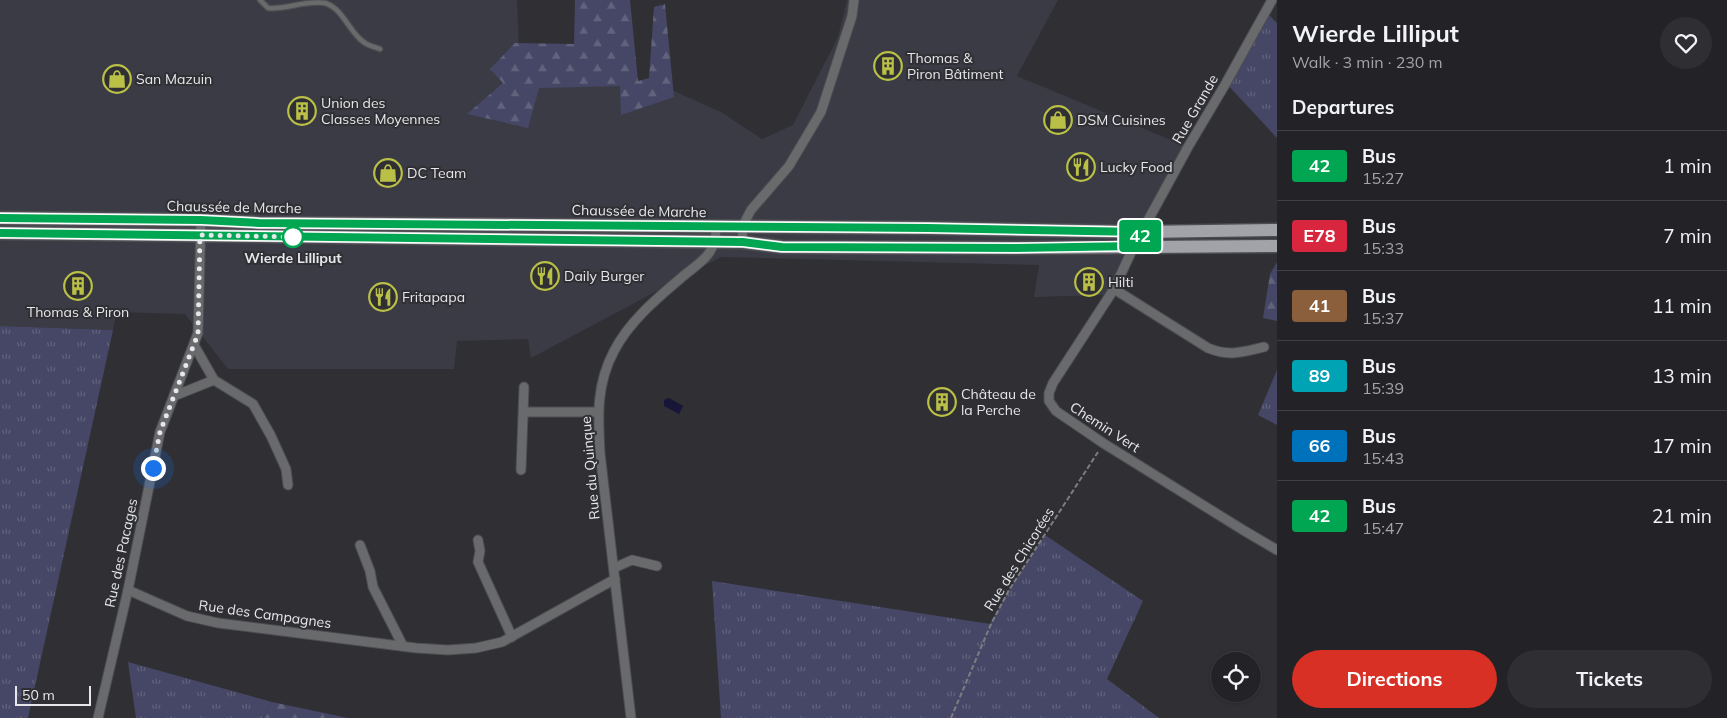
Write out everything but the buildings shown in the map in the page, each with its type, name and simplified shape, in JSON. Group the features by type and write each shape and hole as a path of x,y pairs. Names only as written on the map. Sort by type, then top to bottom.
{"main road":[{"name":"Chaussée de Marche","path":"0,218 201,220 259,223 928,228 1142,232 1277,230"},
{"name":"Chaussée de Marche","path":"0,232 743,242 782,247 1277,246"}],"street":[{"path":"743,242 742,228 752,210 789,166 821,112 852,16 854,0"},
{"name":"Rue Grande","path":"1134,246 1272,0"},
{"name":"Rue des Pacages","path":"98,718 128,590 160,432 198,334 201,220"},
{"path":"716,227 716,242"},
{"name":"Rue du Quinque","path":"631,718 600,452 598,412 602,383 614,351 622,338 648,307 708,255 716,242"},
{"name":"Chemin Vert","path":"1134,246 1114,289 1053,383 1049,393 1049,401 1056,411 1103,443 1277,550"},
{"path":"1114,289 1208,348 1234,354 1264,347"},
{"path":"194,345 214,380 252,404 271,436 286,469 288,485"},
{"path":"174,396 214,380"},
{"path":"521,470 524,387"},
{"path":"524,412 598,412"},
{"path":"478,540 480,551 478,562 512,638"},
{"path":"360,545 370,571 373,587 403,646"},
{"path":"614,568 632,560 657,566"},
{"name":"Rue des Campagnes","path":"128,590 188,616 218,623 448,650 476,648 512,638 615,578"}],"lane":[{"path":"260,0 268,8 273,9 302,2 325,3 334,7 365,43 380,49"}],"path":[{"name":"Rue des Chicorées","path":"951,718 990,624 1009,590 1103,443"}],"shaded area":[{"path":"0,0 517,0 520,73 674,91 721,112 762,139 793,125 838,37 847,0 1058,0 1017,76 1188,147 1106,295 1034,297 1039,265 721,257 531,358 528,339 457,341 454,369 228,369 185,314 117,312 113,330 0,326"},
{"path":"669,398 683,406 679,414 664,406 664,400"}],"green space":[{"path":"575,0 630,0 638,81 649,78 654,7 665,4 674,97 621,115 620,86 539,88 528,128 467,114 503,83 490,69 515,43 574,44"},
{"path":"1265,11 1277,23 1277,138 1226,83"},
{"path":"1277,262 1277,321 1263,318 1270,274"},
{"path":"0,326 113,330 28,718 0,718"},
{"path":"1277,370 1277,425 1258,415"},
{"path":"1045,535 1143,601 1107,679 1159,718 721,718 712,581 990,624 1009,590"},
{"path":"128,662 272,702 263,718 136,718"},
{"path":"272,702 348,718 263,718"}],"bus line":[{"name":"42","path":"0,218 201,220 259,223 928,228 1142,232 1134,246 1015,248 782,247 743,242 0,233"}],"place":[{"name":"Thomas & Piron Bâtiment","path":"888,66"},
{"name":"San Mazuin","path":"117,79"},
{"name":"Union des Classes Moyennes","path":"302,111"},
{"name":"DSM Cuisines","path":"1058,120"},
{"name":"Lucky Food","path":"1081,167"},
{"name":"DC Team","path":"388,173"},
{"name":"Wierde Lilliput","path":"293,237"},
{"name":"Daily Burger","path":"545,276"},
{"name":"Hilti","path":"1089,282"},
{"name":"Thomas & Piron","path":"78,286"},
{"name":"Fritapapa","path":"383,297"},
{"name":"Château de la Perche","path":"942,402"}],"route":[{"path":"153,468 160,432 198,334 200,235 299,237 293,237"}]}
